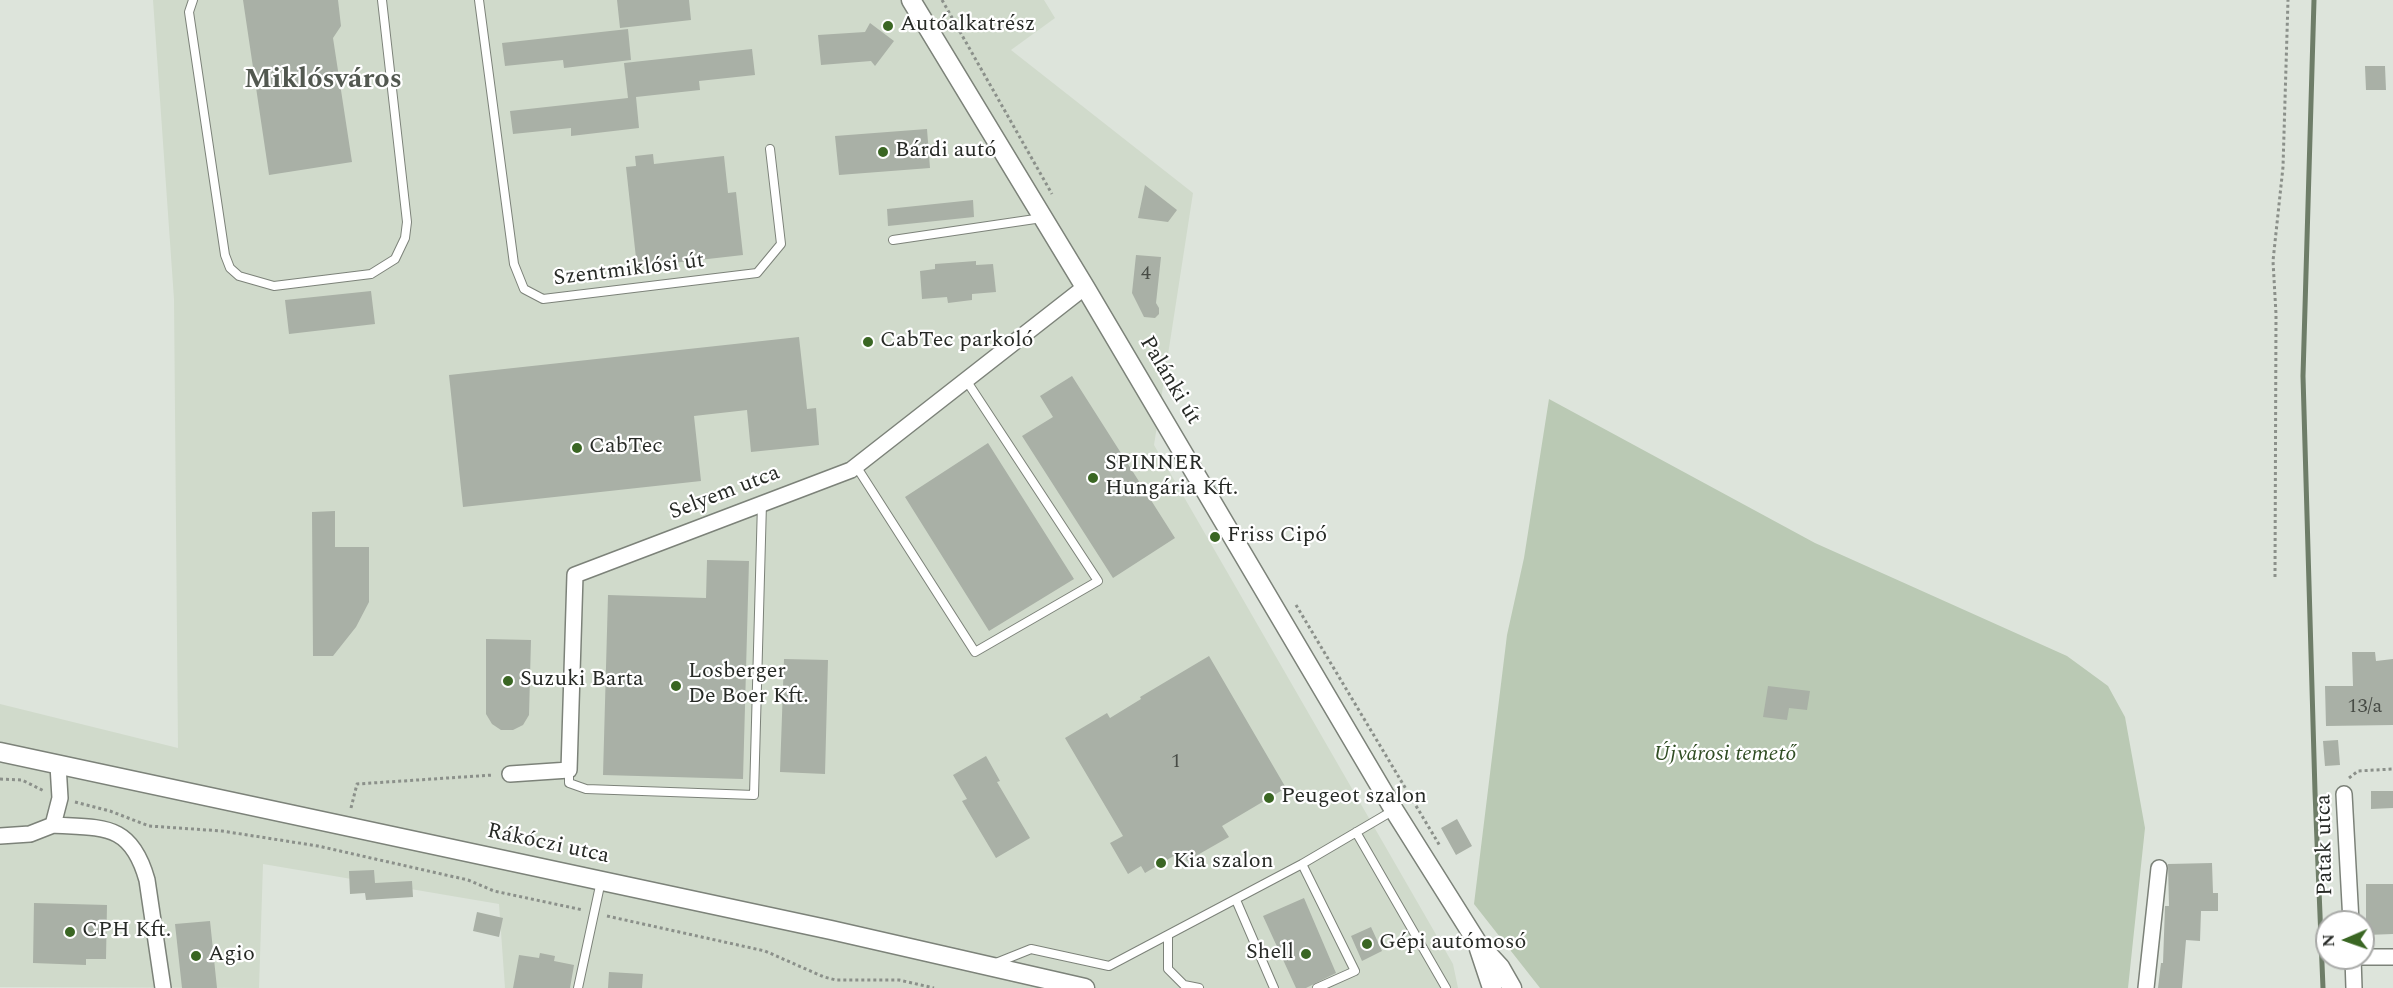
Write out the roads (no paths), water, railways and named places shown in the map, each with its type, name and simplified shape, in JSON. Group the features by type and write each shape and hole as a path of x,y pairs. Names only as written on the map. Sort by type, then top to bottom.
{"street":[{"name":"Palánki út","path":"911,0 1085,286 1394,810 1477,942 1500,967 1512,988"},
{"name":"Selyem utca","path":"569,770 575,575 855,466 1085,286"},
{"name":"Rákóczi utca","path":"0,752 1085,988"},
{"path":"53,825 60,798 58,765"},
{"path":"510,774 569,770"},
{"name":"Patak utca","path":"2344,794 2350,910"},
{"path":"0,836 30,834 53,825 91,827 117,832 127,840 143,865 147,880 163,988"},
{"path":"2146,988 2159,868"},
{"name":"Palánki út","path":"1477,942 1492,988"},
{"path":"2375,957 2393,957"},
{"path":"2353,970 2354,988"}],"lane":[{"path":"193,0 189,12 225,255 230,268 239,276 274,286 371,274 395,258 405,238 407,222 382,0"},
{"name":"Szentmiklósi út","path":"479,0 514,264 524,289 543,299 757,273 782,243 770,149"},
{"path":"893,240 1043,218"},
{"path":"855,466 975,652 1098,581 966,380"},
{"path":"569,770 568,783 586,789 754,795 762,504"},
{"path":"987,966 1031,949 1109,966 1302,864 1394,810"},
{"path":"1356,832 1446,988"},
{"path":"1302,864 1355,971 1317,988"},
{"path":"578,988 601,881"},
{"path":"1236,900 1274,988"},
{"path":"1168,936 1168,969 1184,985 1199,988"}],"waterway":[{"path":"2314,0 2303,376 2323,988"}],"place":[{"name":"Autóalkatrész","path":"888,26"},
{"name":"Bárdi autó","path":"883,152"},
{"name":"CabTec parkoló","path":"868,342"},
{"name":"CabTec","path":"577,448"},
{"name":"SPINNER Hungária Kft.","path":"1093,478"},
{"name":"Friss Cipó","path":"1215,537"},
{"name":"Suzuki Barta","path":"508,681"},
{"name":"Losberger De Boer Kft.","path":"676,686"},
{"name":"Peugeot szalon","path":"1269,798"},
{"name":"Kia szalon","path":"1161,863"},
{"name":"CPH Kft.","path":"70,932"},
{"name":"Gépi autómosó","path":"1367,944"},
{"name":"Shell","path":"1306,954"},
{"name":"Agio","path":"196,956"}],"district":[{"name":"Miklósváros","path":"323,82"}],"park label":[{"name":"Újvárosi temető","path":"1725,756"}]}
